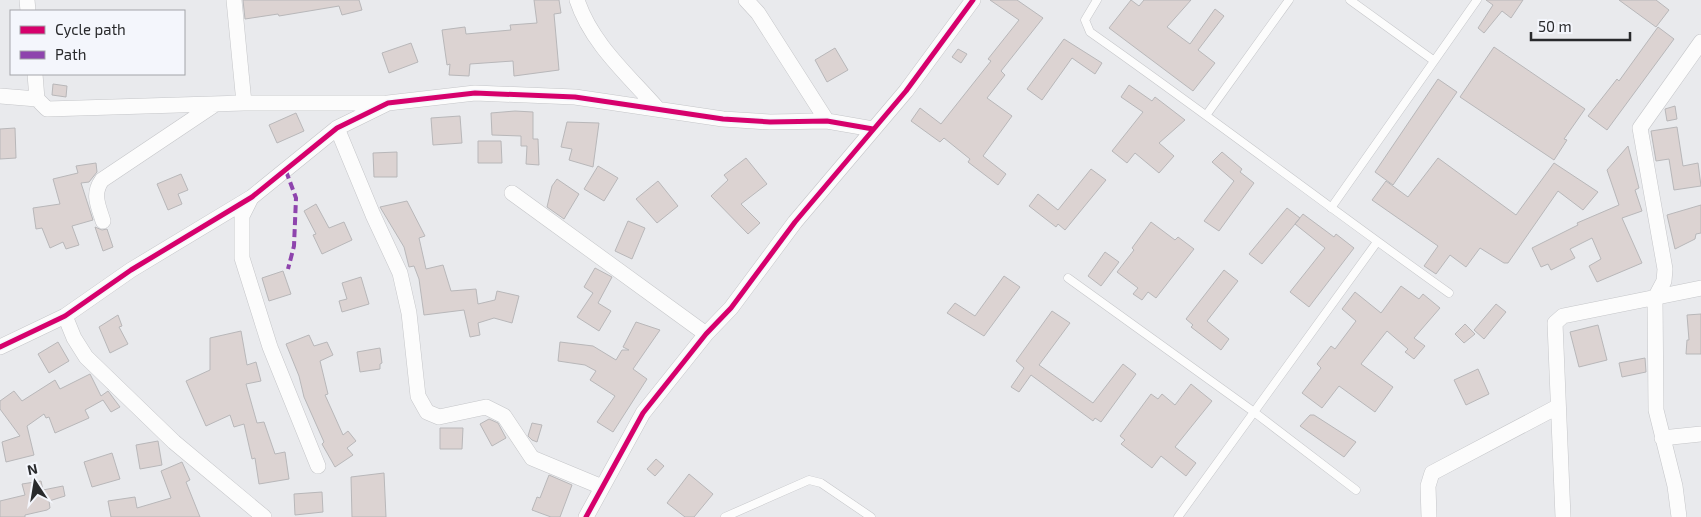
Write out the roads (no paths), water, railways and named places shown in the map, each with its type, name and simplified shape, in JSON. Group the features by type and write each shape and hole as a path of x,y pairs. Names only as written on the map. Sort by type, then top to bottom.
{"street":[{"path":"234,0 244,103"},
{"path":"577,0 584,18 595,37 657,108"},
{"path":"746,0 758,13 827,121"},
{"path":"586,517 643,413 706,334 731,308 795,222 906,91 973,0"},
{"path":"1679,517 1675,486 1656,410 1655,298 1664,281 1665,269 1640,128 1701,42"},
{"path":"34,75 37,99"},
{"path":"0,96 37,99 47,108 244,103 388,103 475,93 575,97 733,120 770,122 827,121 873,129"},
{"path":"0,347 65,316 131,270 252,197 337,128 388,103"},
{"path":"103,221 95,197 96,187 102,180 215,104"},
{"path":"337,128 373,216 400,273 409,313 418,396 427,412 439,417 486,407 504,416 532,458 602,487"},
{"path":"512,193 706,334"},
{"path":"252,197 242,216 242,258 270,347 318,466"},
{"path":"1563,517 1554,328 1558,319 1701,288"},
{"path":"65,316 74,338 86,357 174,442 264,517"},
{"path":"1429,517 1428,486 1432,473 1557,407"},
{"path":"1662,438 1701,434"}],"lane":[{"path":"1097,0 1085,20 1090,32 1206,114 1377,242 1449,292"},
{"path":"1206,114 1289,0"},
{"path":"1350,0 1433,60"},
{"path":"1331,208 1433,60 1477,0"},
{"path":"1178,517 1377,242"},
{"path":"1068,278 1254,412 1356,490"},
{"path":"725,517 809,480 821,483 871,517"}]}
